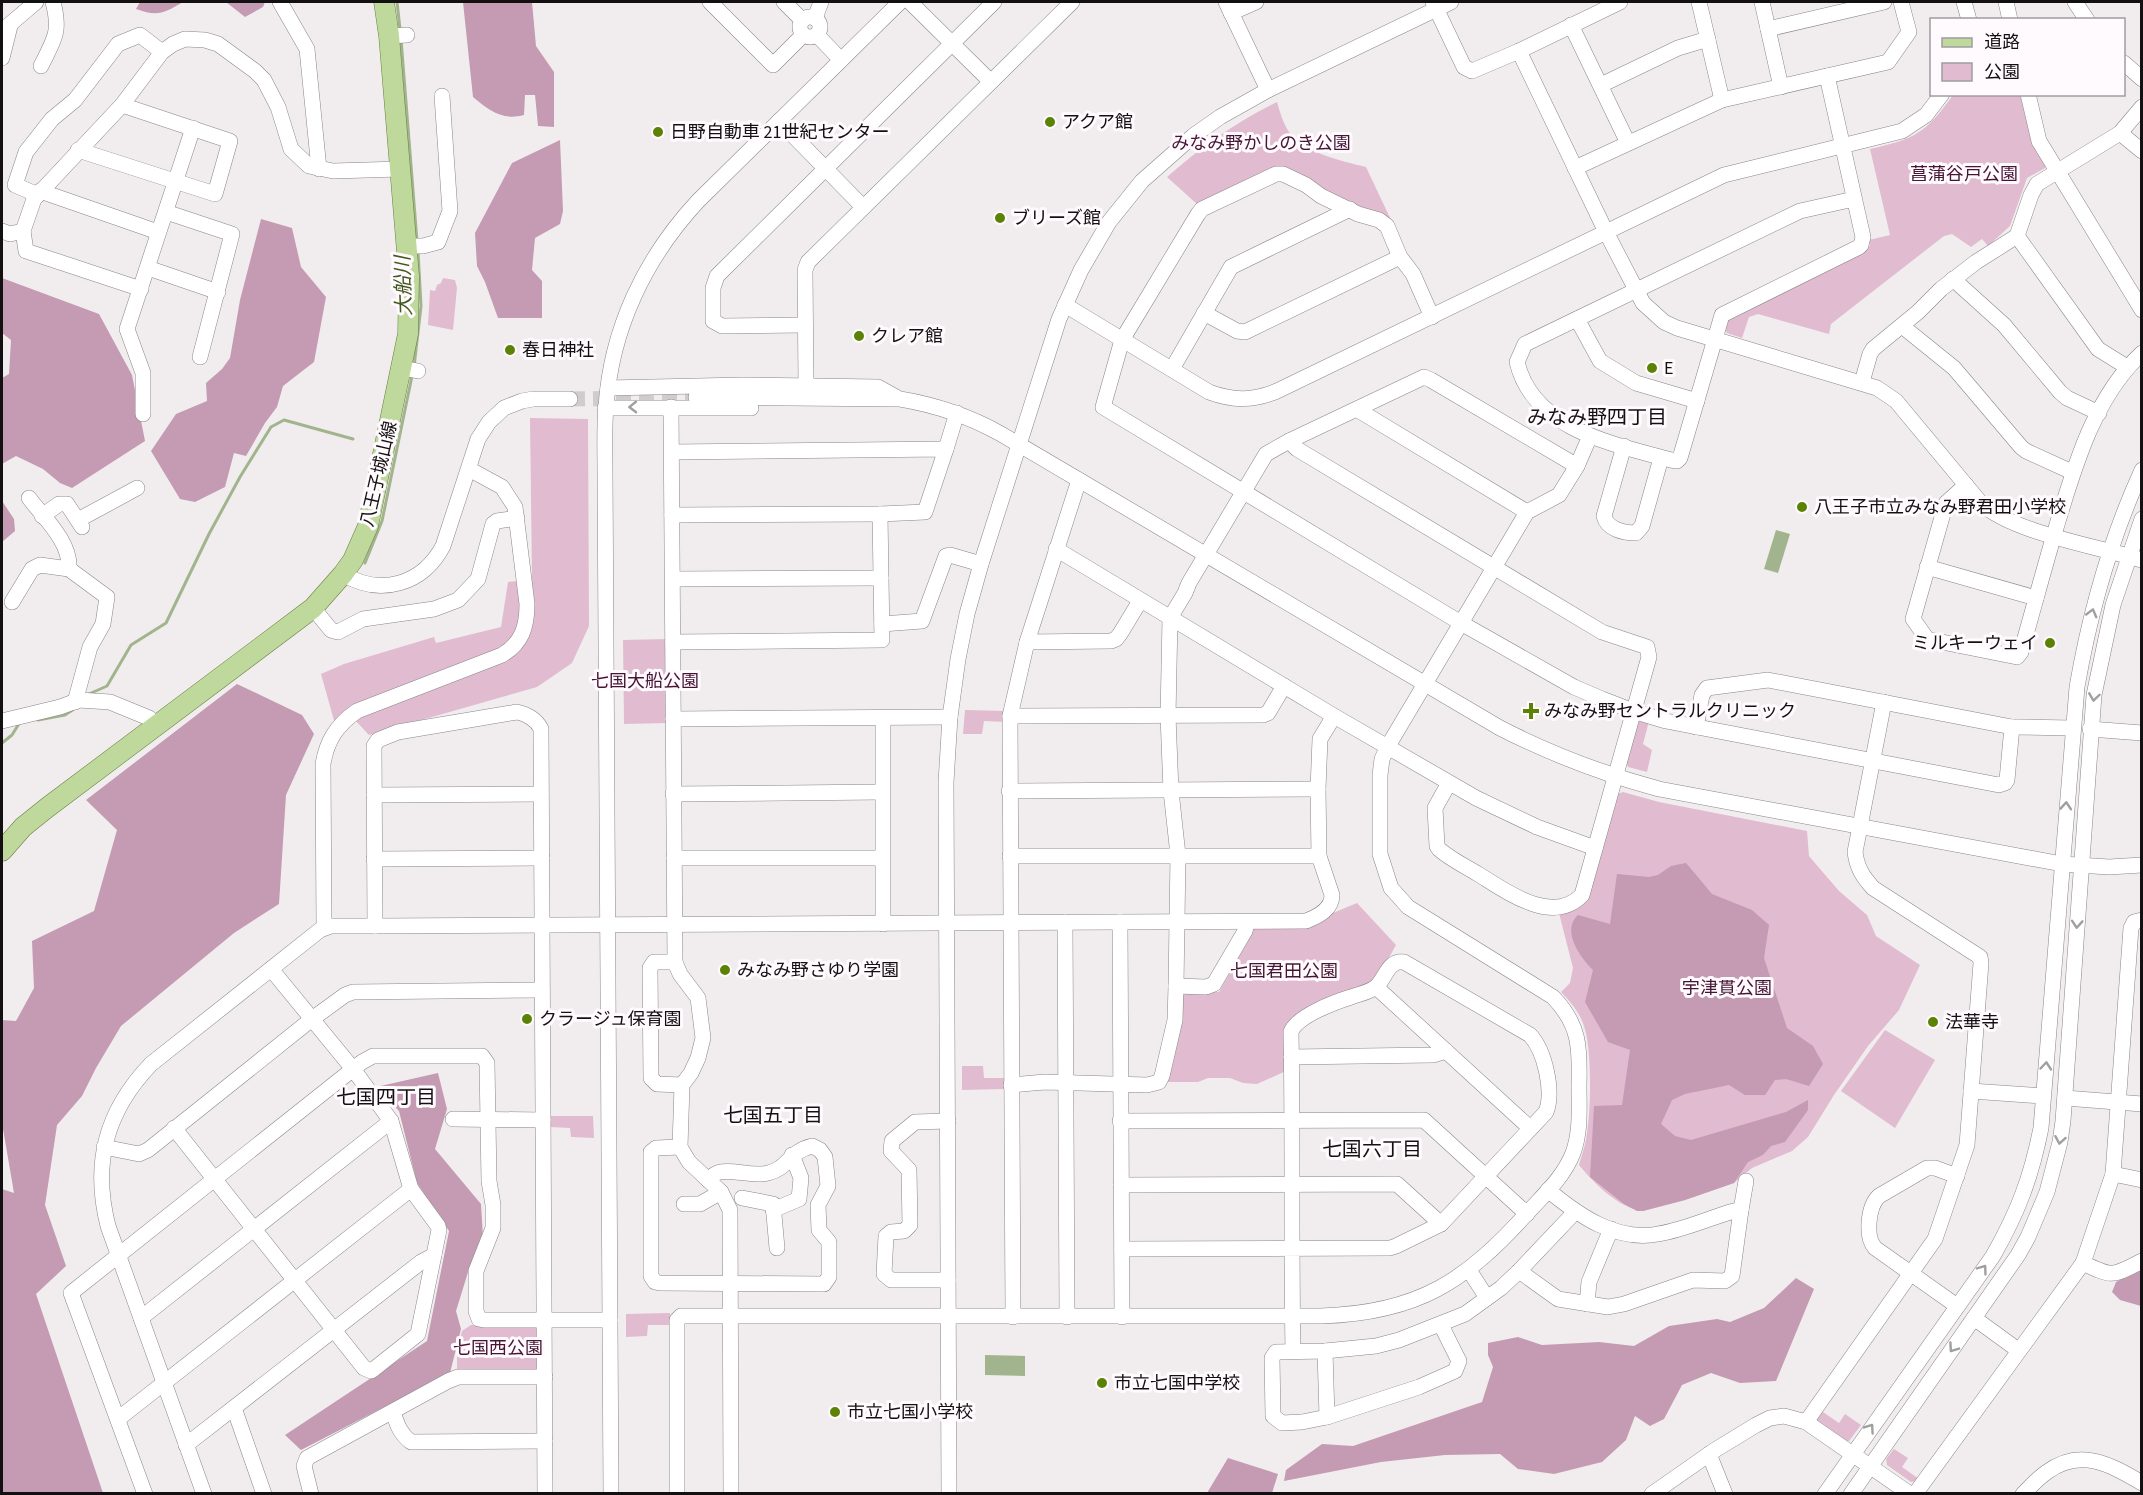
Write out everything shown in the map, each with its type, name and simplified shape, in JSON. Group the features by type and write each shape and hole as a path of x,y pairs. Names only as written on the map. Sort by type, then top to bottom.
{"main road":[{"name":"八王子城山線","path":"2,851 23,827 313,608 343,574 368,526 410,370 409,320 414,246 400,168 398,35 384,2"}],"street":[{"path":"2,58 6,28 36,2"},
{"path":"41,66 57,33 53,2"},
{"path":"280,2 307,49 319,169"},
{"path":"710,2 773,65 809,27 821,2"},
{"path":"784,2 841,60"},
{"path":"611,1494 605,408 614,356 627,312 656,253 676,225 900,2"},
{"path":"910,2 990,81"},
{"path":"806,325 722,326 713,321 713,288 717,276 994,2"},
{"path":"806,386 806,264 1072,2"},
{"path":"1256,2 1229,7 1268,90"},
{"path":"950,1494 946,782 950,717 960,648 981,564 1018,444 1065,305 1109,222 1142,181 1203,128 1241,104 1435,5 1451,2"},
{"path":"1435,5 1464,67 1468,70 1477,70 1620,2"},
{"path":"1699,2 1722,100"},
{"path":"1762,2 1781,87"},
{"path":"1768,29 1884,2"},
{"path":"1575,168 1722,100 1888,62 1909,32 1901,2"},
{"path":"1964,2 1968,18"},
{"path":"2006,2 2010,18"},
{"path":"2075,2 2086,18"},
{"path":"1571,25 1628,142"},
{"path":"159,232 15,185 26,152 52,119 75,100 118,44 140,35 162,52"},
{"path":"141,289 26,251 23,231 34,199 122,105 162,52 173,44 185,39 205,40 218,44 255,71 264,80 278,107 291,149 309,166 333,171 400,168"},
{"path":"1601,85 1678,48 1708,39"},
{"path":"1519,51 1636,291 1643,303 1664,322 1714,340 1862,382 1885,392 1896,401 1983,505 2002,519 2135,558"},
{"path":"2125,64 2142,79"},
{"path":"1827,76 1863,237 1861,245 1721,317 1680,458 1674,461 1661,458 1590,436 1550,414 1530,392 1517,362 1525,344 1800,211 1854,199"},
{"path":"414,246 438,242 450,211 441,95"},
{"path":"1065,305 1219,396 1240,400 1253,399 1277,392 1724,175 1902,131 1926,115 1940,96"},
{"path":"2028,96 2039,141 2142,310"},
{"path":"78,150 215,194 230,141 122,105"},
{"path":"1862,382 1871,351 1953,279 2017,236 2034,187 2121,133 2142,107"},
{"path":"779,121 863,207"},
{"path":"143,414 143,372 127,329 193,128"},
{"path":"2121,133 2142,151"},
{"path":"1432,317 1413,274 1405,267 1400,257 1387,226 1379,220 1321,196 1306,185 1279,174 1202,210 1122,340 1102,403 1104,408 1461,623 1574,687 1633,711 1696,727 2002,785 2007,780 2012,727"},
{"path":"1172,369 1234,265 1350,209"},
{"path":"166,212 232,234 200,357"},
{"path":"2,231 10,234 23,231"},
{"path":"2017,236 2098,349 2127,367"},
{"path":"1204,313 1238,331 1245,332 1400,257"},
{"path":"148,268 218,292"},
{"path":"1953,279 2004,325 2060,392 2067,398 2098,412"},
{"path":"1577,319 1600,361 1636,383 1697,401"},
{"path":"1902,326 1954,368 2021,447 2073,472"},
{"path":"1966,485 1946,503 1913,619 1924,637 1932,641 2017,657 2021,652 2073,472 2098,412 2127,367 2142,353"},
{"path":"1011,1085 1065,1082 1155,1084 1162,1076 1175,1020 1176,986 1178,855 1171,791 1168,717 1170,618 1266,454 1288,441 1358,410 1420,378 1428,378 1576,466"},
{"path":"608,388 878,387 900,399"},
{"path":"696,397 900,399 957,413 991,428 1500,728 1578,764 1615,777 1659,789 2062,864 2142,865"},
{"path":"343,574 360,582 389,585 409,580 427,569 443,546 483,430 489,422 504,408 532,399 570,399"},
{"path":"605,408 869,408 900,399"},
{"path":"671,407 675,962 680,974 698,998 703,1038 698,1058 682,1085 680,1147 689,1162 724,1198 730,1210 731,1494"},
{"path":"1358,410 1527,513"},
{"path":"672,515 924,512 957,413"},
{"path":"677,1494 676,1320 681,1316 1292,1316 1348,1315 1384,1310 1430,1293 1469,1270 1498,1245 1548,1190 1565,1170 1577,1140 1580,1052 1574,1027 1563,1008 1553,997 1408,907 1391,888 1380,854 1380,775 1382,759 1388,746 1493,567 1527,513 1559,495 1590,436"},
{"path":"1288,441 1297,449 1602,632 1647,647 1649,657 1582,895 1578,899 1553,907 1520,900 1442,852 1437,846 1436,808 1449,783"},
{"path":"1624,446 1604,516 1605,521 1611,527 1630,533 1636,532 1642,526 1661,458"},
{"path":"672,452 946,449"},
{"path":"324,927 323,764 333,733 357,711 502,655 524,633 527,616 515,507 502,487 469,469"},
{"path":"1825,1494 1993,1256 2012,1223 2033,1164 2041,1128 2072,728 2086,636 2110,551 2142,470"},
{"path":"1013,1317 1010,716 1027,642 1080,480"},
{"path":"42,516 58,504 67,504 80,524 137,488"},
{"path":"29,498 63,543 70,557 69,569"},
{"path":"673,642 882,640 880,514"},
{"path":"313,608 331,630 338,632 363,619 434,609 458,600 478,579 494,524 497,521 517,518"},
{"path":"1851,1494 2018,1255 2040,1211 2055,1164 2065,1098 2094,695 2104,641 2135,558 2142,519"},
{"path":"1056,549 1449,783 1504,812 1595,848"},
{"path":"882,624 922,621 946,556 950,555 981,564"},
{"path":"12,602 32,569 40,565 69,569 107,597 103,624 90,648 82,701"},
{"path":"1928,567 2036,598"},
{"path":"673,579 881,578"},
{"path":"1027,642 1111,641 1120,634 1140,601"},
{"path":"1696,727 1702,695 1710,687 1768,680 2012,727 2072,728"},
{"path":"1010,716 1263,716 1268,713 1284,686"},
{"path":"2,721 82,701 110,702 149,718 157,725"},
{"path":"1806,1422 1935,1239 1967,1145 1980,957 1874,888 1864,879 1855,852 1884,702"},
{"path":"375,926 374,746 380,737 517,712 527,715 539,724 541,729 545,1494"},
{"path":"204,1494 108,1226 100,1180 104,1147 120,1102 139,1076 161,1054 324,927 1306,921 1328,908 1332,895 1318,856 1318,789 1320,739 1334,716"},
{"path":"673,719 950,717"},
{"path":"883,718 883,924"},
{"path":"2090,729 2142,733"},
{"path":"1009,791 1318,789"},
{"path":"673,794 882,792"},
{"path":"374,795 541,794"},
{"path":"1010,856 1318,856"},
{"path":"374,859 542,858"},
{"path":"674,858 882,858"},
{"path":"1652,1494 1709,1454 1770,1418 1788,1417 1806,1422 1912,1494 2083,1263 2113,1174 2130,928 2134,922 2142,920"},
{"path":"1065,922 1067,1317"},
{"path":"1120,922 1122,1317"},
{"path":"1176,986 1206,987 1214,984 1245,931 1247,922"},
{"path":"1122,1249 1292,1248 1390,1248 1441,1224 1546,1112 1549,1104 1546,1065 1530,1035 1399,961 1391,966 1376,987 1321,1008 1296,1024 1291,1032 1292,1120 1292,1185 1292,1248 1292,1316 1293,1350"},
{"path":"675,962 654,962 650,968 651,1078 657,1084 682,1085"},
{"path":"174,1128 364,1368 371,1371 418,1334 438,1226 411,1189 391,1121 353,1069 271,969"},
{"path":"1376,987 1530,1128"},
{"path":"104,1147 139,1154 148,1150 312,1019 345,995 353,992 542,990"},
{"path":"1291,1057 1433,1055 1446,1051"},
{"path":"144,1494 71,1293 353,1069 373,1056 482,1056 487,1063 489,1181 494,1228 476,1271 477,1315 481,1320 610,1320"},
{"path":"1971,1091 2043,1096"},
{"path":"2065,1098 2142,1104"},
{"path":"453,1119 543,1120"},
{"path":"1120,1121 1424,1120 1527,1214"},
{"path":"141,1318 391,1121"},
{"path":"948,1121 915,1122 892,1141 891,1151 909,1170 910,1225 904,1231 891,1232 886,1236 884,1274 891,1280 948,1280"},
{"path":"680,1147 656,1148 651,1152 651,1276 655,1282 824,1284 829,1277 828,1242 819,1230 818,1206 828,1186 825,1157 820,1150 812,1146 801,1149 792,1155 783,1168 766,1174 718,1172 708,1180"},
{"path":"773,1210 799,1199 801,1178 792,1155"},
{"path":"1957,1176 1935,1168 1927,1168 1879,1196 1874,1201 1869,1238 1871,1244 1957,1306"},
{"path":"742,1198 746,1174"},
{"path":"2113,1174 2142,1180"},
{"path":"1519,1271 1558,1299 1608,1307 1624,1304 1693,1280 1728,1279 1732,1276 1746,1180"},
{"path":"1121,1185 1397,1184 1441,1224"},
{"path":"118,1419 411,1189"},
{"path":"1548,1190 1575,1212 1629,1235 1656,1235 1734,1210 1741,1210"},
{"path":"684,1204 700,1204 724,1198 742,1198 773,1204 777,1248"},
{"path":"1441,1325 1459,1361 1455,1371 1419,1387 1327,1417 1282,1423 1273,1416 1272,1358 1276,1352 1325,1351 1376,1346 1441,1325 1465,1314 1519,1271 1575,1212"},
{"path":"1587,1305 1590,1282 1611,1229"},
{"path":"186,1445 332,1330 421,1262 434,1255"},
{"path":"2083,1263 2109,1275 2142,1261"},
{"path":"1469,1270 1487,1298"},
{"path":"1974,1318 2018,1350"},
{"path":"1325,1351 1327,1417"},
{"path":"311,1494 304,1466 307,1458 447,1381 458,1377 545,1377"},
{"path":"234,1408 264,1494"},
{"path":"393,1412 397,1426 404,1437 411,1442 545,1441"},
{"path":"1709,1454 1725,1494"},
{"path":"2023,1494 2047,1471 2075,1460 2098,1461 2110,1465 2142,1483"}],"green space":[{"path":"140,2 183,2 161,13 150,13 136,9"},
{"path":"226,2 265,2 263,7 245,17"},
{"path":"463,2 532,2 536,46 554,72 554,127 538,126 535,95 525,95 524,115 509,117 496,113 473,97"},
{"name":"菖蒲谷戸公園","path":"1952,96 2023,96 2046,162 2045,168 2027,178 2010,226 1988,246 1982,239 1971,247 1952,234 1944,236 1831,324 1829,334 1758,314 1749,317 1742,338 1727,333 1724,328 1731,315 1870,246 1869,240 1890,235 1870,149 1909,138 1935,118"},
{"name":"みなみ野かしのき公園","path":"1277,102 1289,132 1304,145 1324,155 1366,167 1391,220 1362,209 1280,167 1198,205 1167,177 1219,136"},
{"path":"560,140 563,211 560,224 535,238 532,270 542,281 542,318 498,318 477,266 475,233 512,163"},
{"path":"261,219 292,228 301,267 326,297 314,362 283,386 277,407 246,456 234,453 225,487 195,502 180,499 151,451 176,414 207,401 206,383 222,369 230,358 240,300"},
{"path":"2,278 99,314 132,375 145,441 72,488 60,483 43,469 16,456 2,464 2,378 9,374 11,340 2,333"},
{"path":"443,278 455,280 457,288 453,330 428,325 430,290 435,291"},
{"path":"530,418 588,419 589,626 572,663 537,687 369,735 354,719 335,724 321,674 344,664 434,637 436,643 501,627 508,582 532,579"},
{"path":"2,501 14,519 15,531 2,542"},
{"name":"七国大船公園","path":"667,639 668,723 624,724 623,640"},
{"path":"237,684 302,715 314,734 286,795 279,904 234,933 121,1026 82,1096 57,1125 45,1205 66,1266 36,1294 103,1493 2,1493 2,1189 14,1193 2,1123 2,1020 16,1021 34,988 32,941 94,911 117,830 86,800"},
{"path":"965,710 1006,711 1005,722 984,721 982,734 963,734"},
{"path":"1640,719 1649,721 1643,744 1652,750 1647,772 1628,767 1625,760 1636,721"},
{"name":"宇津貫公園","path":"1623,792 1659,802 1807,831 1809,856 1839,891 1867,915 1876,936 1920,965 1899,1010 1868,1046 1808,1137 1792,1151 1752,1168 1734,1183 1685,1200 1643,1211 1616,1200 1599,1187 1579,1165 1586,1141 1590,1094 1587,1036 1580,1016 1561,992 1570,983 1573,968 1559,913 1584,901 1615,795"},
{"path":"1686,863 1712,894 1752,910 1769,925 1764,958 1787,1028 1813,1046 1823,1064 1809,1086 1786,1079 1775,1080 1765,1095 1745,1095 1729,1085 1685,1094 1672,1100 1661,1124 1675,1136 1691,1140 1786,1112 1808,1100 1808,1110 1785,1142 1771,1146 1763,1155 1748,1162 1734,1183 1685,1200 1637,1211 1624,1204 1590,1177 1594,1106 1622,1105 1630,1050 1608,1042 1585,1002 1593,970 1574,944 1571,929 1578,915 1610,924 1617,874 1649,877 1658,875 1671,866"},
{"name":"七国君田公園","path":"1357,903 1396,945 1375,983 1290,1022 1286,1026 1286,1071 1257,1084 1243,1083 1230,1078 1208,1078 1198,1082 1167,1082 1183,1016 1183,996 1187,992 1219,992 1255,925 1333,913"},
{"path":"1885,1030 1935,1060 1895,1128 1841,1091"},
{"path":"962,1066 983,1066 984,1078 1006,1078 1006,1089 962,1090"},
{"path":"438,1073 447,1109 435,1149 481,1204 483,1238 469,1269 456,1311 461,1329 450,1373 301,1450 285,1435 427,1341 449,1231 417,1183 399,1111 376,1087"},
{"path":"549,1116 593,1116 594,1138 571,1137 570,1128 550,1127"},
{"path":"2141,1269 2141,1306 2120,1300 2112,1292 2116,1282"},
{"path":"1796,1278 1814,1289 1776,1381 1740,1383 1711,1373 1682,1385 1664,1419 1650,1426 1635,1416 1626,1440 1602,1462 1554,1474 1518,1469 1500,1454 1445,1455 1381,1462 1284,1481 1286,1470 1322,1444 1353,1446 1482,1402 1493,1367 1488,1355 1488,1343 1518,1337 1542,1345 1599,1342 1634,1346 1669,1326 1717,1319 1730,1322 1764,1308"},
{"path":"670,1313 670,1325 648,1325 647,1336 626,1337 626,1314"},
{"name":"七国西公園","path":"471,1325 534,1326 539,1330 538,1367 534,1371 457,1370 457,1353 462,1331"},
{"path":"1820,1410 1839,1423 1845,1414 1861,1425 1849,1441 1844,1441 1817,1423 1816,1416"},
{"path":"1894,1449 1908,1458 1902,1467 1919,1479 1917,1481 1911,1482 1887,1465 1886,1459"},
{"path":"1228,1458 1278,1474 1272,1493 1207,1493"}],"shaded area":[{"path":"1776,530 1790,534 1778,573 1764,569"},
{"path":"985,1355 1025,1356 1025,1376 985,1375"}],"waterway":[{"name":"大船川","path":"397,2 400,29"},
{"name":"大船川","path":"401,39 417,241"},
{"name":"大船川","path":"414,367 421,306 418,251"},
{"name":"大船川","path":"365,563 382,521 412,376"},
{"path":"89,694 107,686 131,645 166,623 209,534 271,427 284,420 353,439"},
{"path":"38,720 65,715 74,709"},
{"path":"2,743 12,735 20,722"}],"tunnel":[{"path":"570,399 696,397"}],"place":[{"name":"アクア館","path":"1050,122"},
{"name":"日野自動車 21世紀センター","path":"658,132"},
{"name":"ブリーズ館","path":"1000,218"},
{"name":"クレア館","path":"859,336"},
{"name":"春日神社","path":"510,350"},
{"name":"E","path":"1652,368"},
{"name":"八王子市立みなみ野君田小学校","path":"1802,507"},
{"name":"ミルキーウェイ","path":"2050,643"},
{"name":"みなみ野セントラルクリニック","path":"1531,711"},
{"name":"みなみ野さゆり学園","path":"725,970"},
{"name":"クラージュ保育園","path":"527,1019"},
{"name":"法華寺","path":"1933,1022"},
{"name":"市立七国中学校","path":"1102,1383"},
{"name":"市立七国小学校","path":"835,1412"}],"district":[{"name":"みなみ野四丁目","path":"1597,418"},
{"name":"七国四丁目","path":"386,1098"},
{"name":"七国五丁目","path":"773,1116"},
{"name":"七国六丁目","path":"1372,1150"}]}
